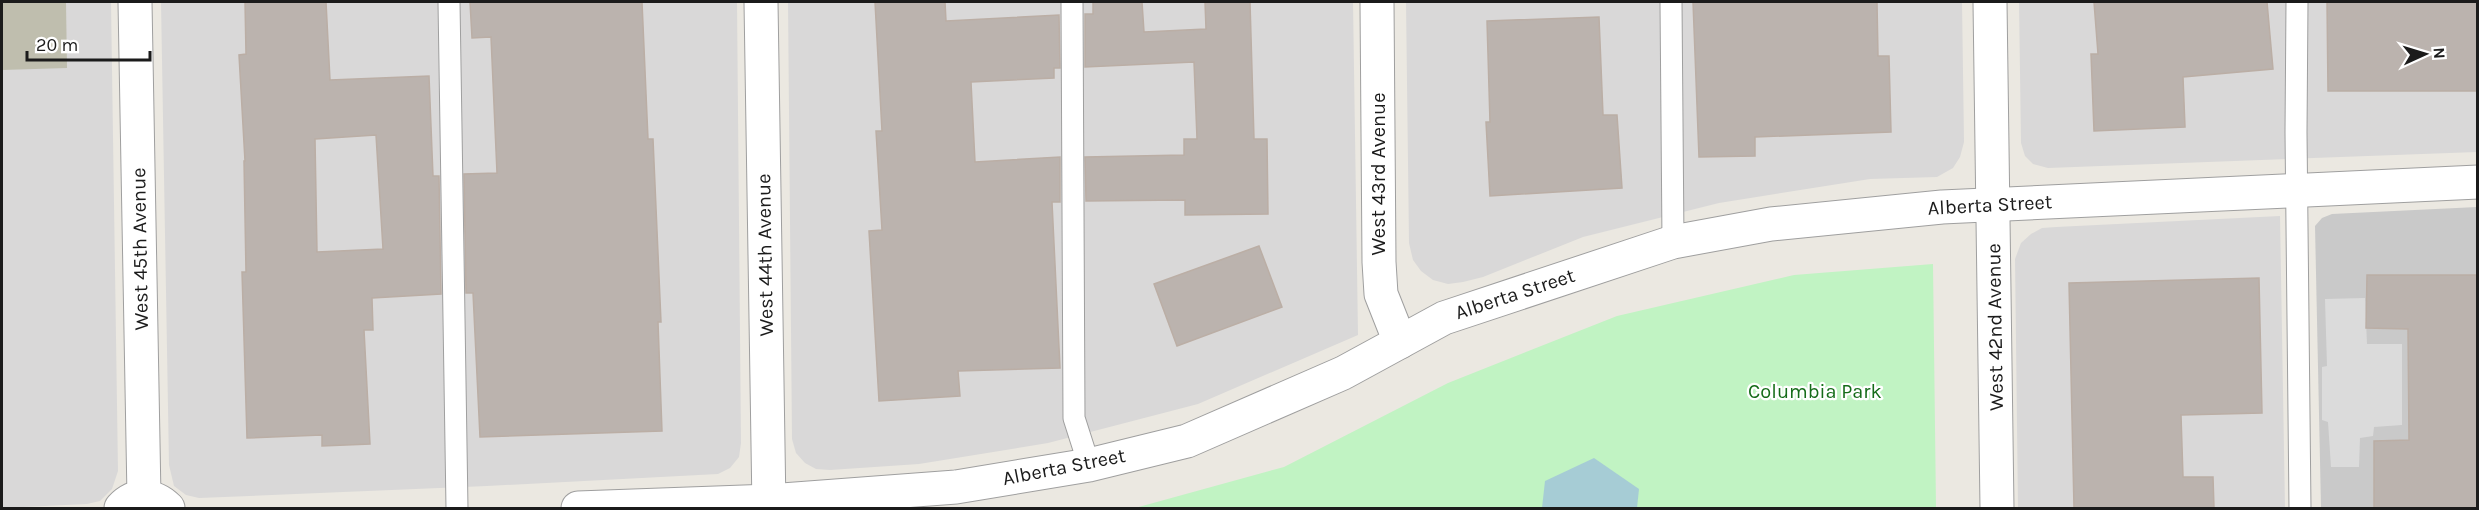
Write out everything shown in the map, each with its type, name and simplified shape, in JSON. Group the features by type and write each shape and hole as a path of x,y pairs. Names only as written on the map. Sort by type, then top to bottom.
{"street":[{"name":"West 45th Avenue","path":"135,2 145,505"},
{"name":"West 44th Avenue","path":"761,2 769,505"},
{"name":"West 43rd Avenue","path":"1377,2 1378,262 1382,294 1400,342"},
{"name":"West 42nd Avenue","path":"1990,2 1997,508"},
{"name":"Alberta Street","path":"578,508 769,505 956,487 1089,465 1187,441 1343,373 1444,318 1673,242 1772,224 1942,207 2478,182"}],"lane":[{"path":"449,2 457,508"},
{"path":"1072,2 1074,418 1089,465"},
{"path":"1671,2 1673,242"},
{"path":"2297,2 2296,189 2300,508"}],"shaded area":[{"path":"2,2 111,2 118,471 112,489 100,501 87,504 2,508"},
{"path":"2,2 66,2 67,68 2,70"},
{"path":"161,2 737,2 741,443 739,457 730,468 718,474 487,486 199,498 186,495 174,486 169,465"},
{"path":"788,2 1353,2 1358,335 1198,404 1048,443 919,464 830,470 816,469 805,463 796,453 792,439"},
{"path":"1406,2 1962,2 1964,142 1960,157 1953,168 1937,177 1870,179 1719,203 1583,237 1483,277 1448,284 1433,280 1421,271 1413,260 1409,243"},
{"path":"2019,2 2477,2 2477,152 2048,168 2033,164 2025,156 2021,143"},
{"path":"2477,207 2477,508 2321,508 2315,226 2322,218 2332,214"},
{"path":"2280,216 2285,508 2018,508 2015,259 2021,243 2042,228"},
{"path":"2365,298 2367,344 2402,344 2402,425 2374,427 2373,436 2360,438 2359,467 2331,467 2328,422 2322,420 2322,367 2327,366 2325,299"}],"green space":[{"name":"Columbia Park","path":"1933,264 1936,508 1135,508 1284,467 1448,383 1617,316 1794,275"}],"water":[{"path":"1594,458 1639,489 1637,508 1542,508 1545,481"}],"building":[{"path":"245,2 326,2 330,80 429,76 433,176 439,176 441,294 372,298 373,330 364,330 370,444 322,446 322,435 247,438 242,272 246,272 245,161 239,55 246,54","holes":["376,135 383,249 317,252 315,139"]},
{"path":"470,2 642,2 648,139 653,139 661,322 658,322 662,431 480,437 473,293 466,293 464,174 497,173 491,37 472,38"},
{"path":"875,2 945,2 946,21 1059,15 1060,68 1054,68 1054,78 971,82 975,162 1060,157 1060,202 1052,202 1060,368 958,371 960,396 879,401 869,231 882,230 876,131 882,131"},
{"path":"1093,2 1142,2 1144,32 1206,29 1205,2 1250,2 1254,139 1267,139 1268,214 1185,215 1185,200 1086,201 1085,157 1184,155 1184,139 1197,139 1194,62 1085,67 1085,14 1093,14"},
{"path":"1693,2 1877,2 1878,56 1889,56 1891,132 1755,137 1755,156 1699,157"},
{"path":"2094,2 2267,2 2273,69 2183,77 2185,127 2094,131 2091,54 2098,54"},
{"path":"2327,2 2478,2 2478,91 2328,91"},
{"path":"1599,17 1603,115 1617,115 1622,188 1490,196 1486,122 1490,122 1487,21"},
{"path":"1259,246 1282,307 1177,346 1154,284"},
{"path":"2367,275 2478,275 2478,508 2374,508 2374,441 2409,440 2408,329 2366,328"},
{"path":"2259,278 2262,413 2181,415 2183,477 2213,477 2214,508 2074,508 2069,283"}]}
